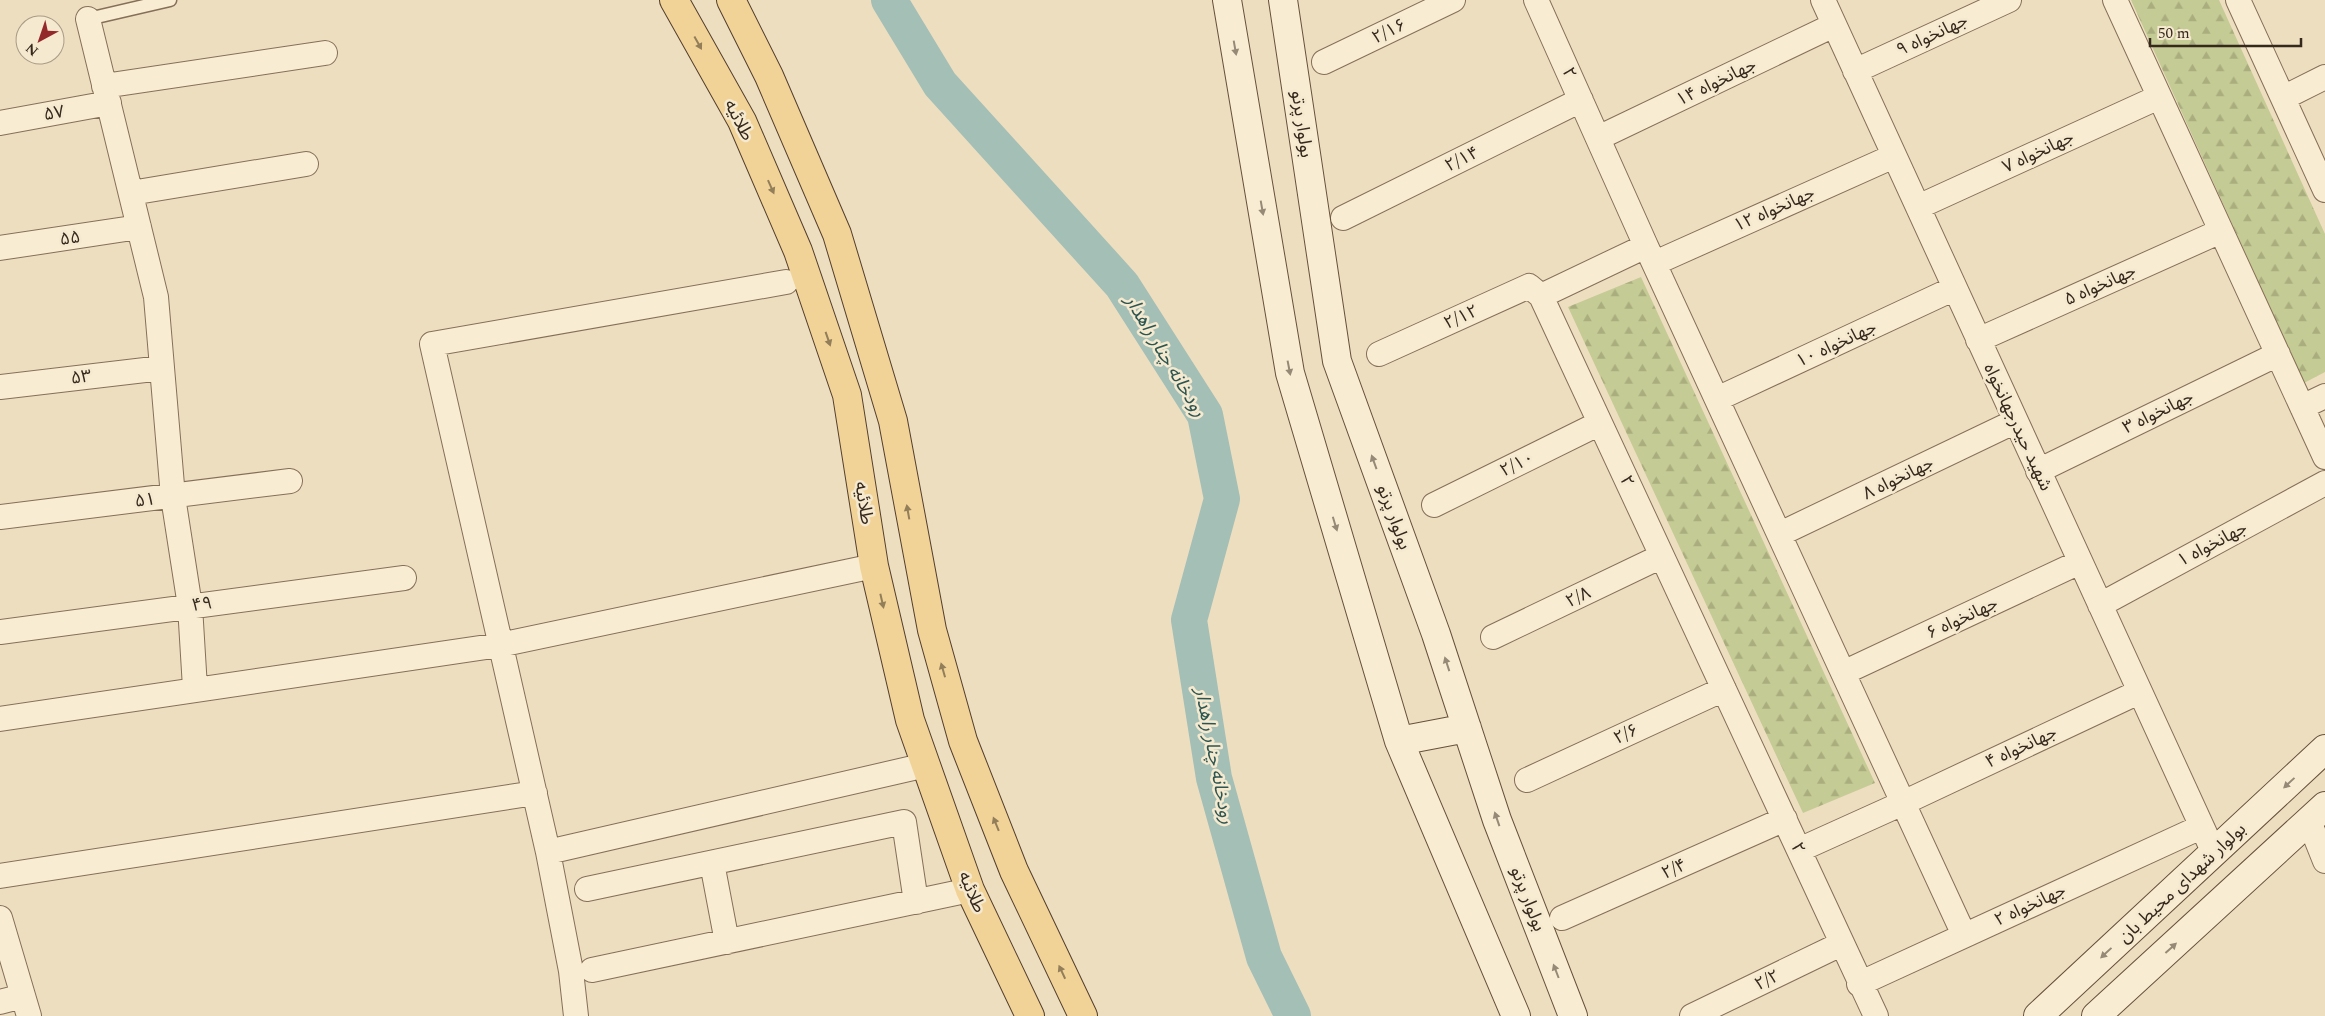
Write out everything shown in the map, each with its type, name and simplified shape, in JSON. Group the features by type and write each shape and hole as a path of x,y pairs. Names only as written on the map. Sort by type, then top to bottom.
{"main road":[{"name":"طلائیه","path":"674,0 742,122 798,250 847,395 874,566 910,720 970,890 1030,1016"},
{"path":"731,0 769,76 837,234 893,421 932,630 963,741 1014,871 1083,1016"},
{"path":"1227,0 1290,373 1399,741 1516,1016"},
{"name":"بولوار پرتو","path":"1283,0 1337,361 1436,634 1497,820 1573,1016"},
{"path":"1399,741 1468,728"},
{"name":"بولوار شهدای محیط بان","path":"2038,1016 2325,749"},
{"path":"2096,1016 2317,814"}],"street":[{"name":"۲/۱۶","path":"1324,62 1453,0"},
{"name":"۲","path":"1536,0 1650,255 1964,935"},
{"name":"شهید حیدرجهانخواه","path":"1823,0 2214,853"},
{"name":"جهانخواه ۹","path":"1856,71 2009,0"},
{"path":"2115,0 2325,457"},
{"path":"2238,0 2325,190"},
{"path":"88,19 156,298 173,497 190,606 195,688"},
{"name":"جهانخواه ۱۴","path":"1598,138 1834,25"},
{"name":"۵۷","path":"0,123 106,95 325,53"},
{"path":"2283,98 2325,77"},
{"name":"جهانخواه ۷","path":"1918,208 2159,96"},
{"name":"۲/۱۴","path":"1343,218 1581,100"},
{"name":"جهانخواه ۱۲","path":"1650,255 1894,156"},
{"path":"130,193 306,164"},
{"name":"۵۵","path":"0,248 139,227"},
{"name":"جهانخواه ۵","path":"1978,340 2221,231"},
{"path":"1541,296 1650,255"},
{"path":"576,1016 571,971 548,852 432,344 786,282"},
{"name":"۲/۱۲","path":"1379,354 1529,286 1541,296"},
{"name":"جهانخواه ۱۰","path":"1717,399 1955,288"},
{"name":"۲","path":"1541,296 1876,1016"},
{"name":"جهانخواه ۳","path":"2038,470 2278,354"},
{"name":"۵۳","path":"0,387 162,368"},
{"path":"2302,406 2325,396"},
{"name":"جهانخواه ۸","path":"1780,534 2016,421"},
{"name":"۲/۱۰","path":"1434,505 1600,424"},
{"name":"۵۱","path":"0,517 290,481"},
{"name":"جهانخواه ۱","path":"2100,605 2325,484"},
{"name":"۲/۸","path":"1493,637 1662,556"},
{"name":"جهانخواه ۶","path":"1843,673 2080,562"},
{"path":"0,719 195,688 500,645 874,566"},
{"name":"۴۹","path":"0,632 404,578"},
{"name":"۲/۶","path":"1527,780 1724,689"},
{"name":"جهانخواه ۴","path":"1799,850 2139,692"},
{"path":"548,852 926,765"},
{"path":"0,876 534,793"},
{"path":"2317,814 2325,861"},
{"name":"۲/۴","path":"1562,918 1785,819"},
{"path":"587,889 904,822 916,902"},
{"name":"جهانخواه ۲","path":"1860,984 2201,827"},
{"path":"712,863 727,942"},
{"path":"592,970 970,890"},
{"path":"0,918 26,1006 0,1002"},
{"name":"۲/۲","path":"1692,1016 1841,944"}],"lane":[{"path":"88,19 170,0"}],"green space":[{"path":"2131,0 2219,0 2325,234 2325,372 2304,383"},
{"path":"1641,277 1875,783 1803,813 1568,307"}],"waterway":[{"name":"رودخانه چنار راهدار","path":"889,0 940,84 1122,285 1205,415 1222,499 1189,620 1214,778 1264,957 1293,1016"}]}
